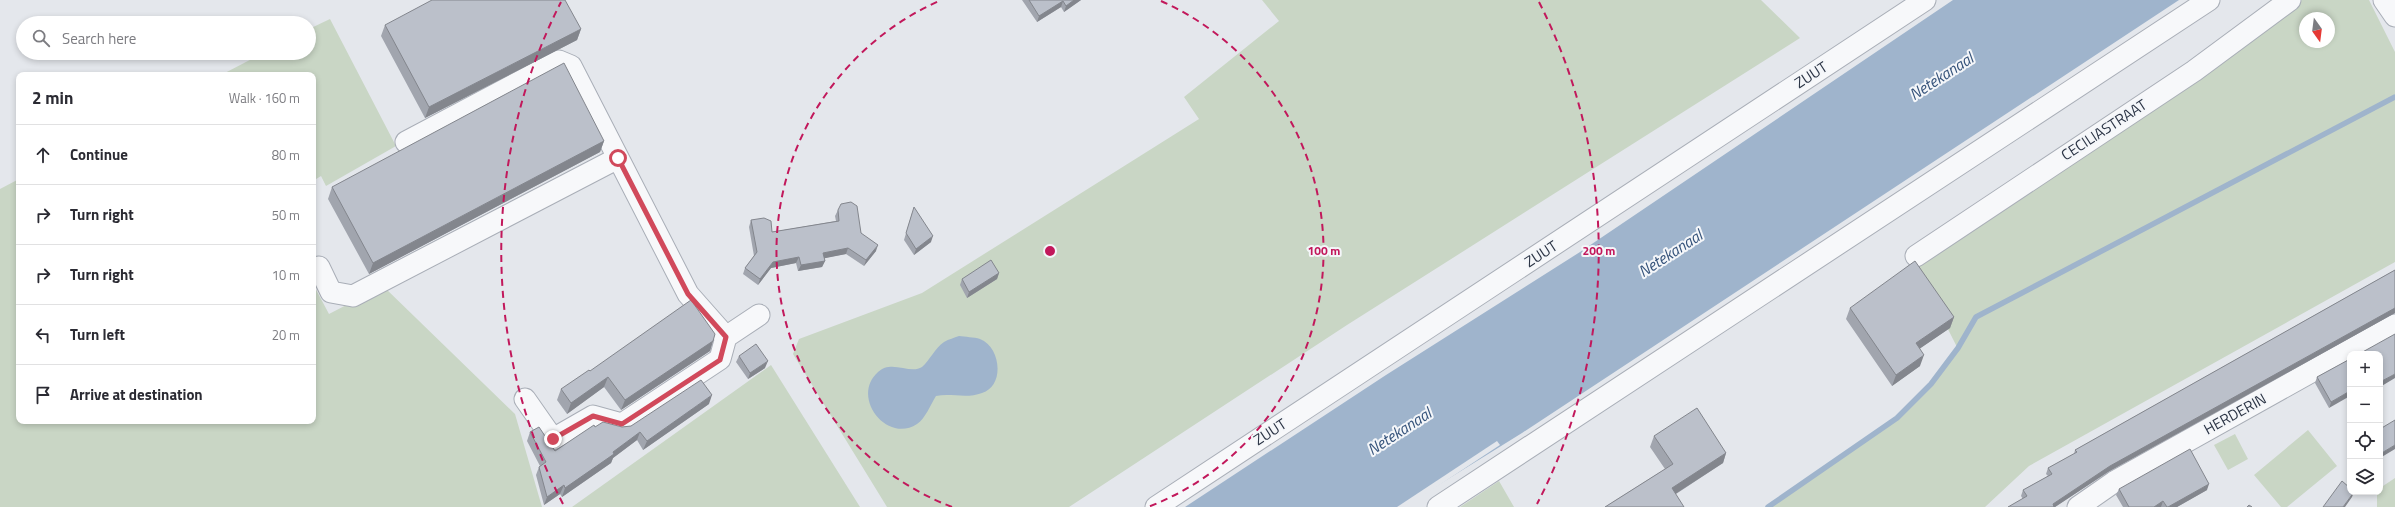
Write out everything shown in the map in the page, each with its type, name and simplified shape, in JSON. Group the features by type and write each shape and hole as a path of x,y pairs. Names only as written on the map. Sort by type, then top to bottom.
{"street":[{"name":"ZUUT","path":"1156,507 1926,0"},
{"path":"1438,507 2209,0"},
{"name":"CECILIASTRAAT","path":"1916,256 2194,71 2290,0"},
{"path":"2384,0 2395,16"},
{"path":"406,142 559,61 571,66 688,294 726,337"},
{"path":"319,267 331,292 353,296 618,158"},
{"path":"525,399 553,439 593,416 622,424 720,360 726,337 759,315"},
{"name":"HERDERIN","path":"2078,507 2114,482 2395,324"}],"green space":[{"path":"1262,0 1761,0 1800,38 1347,325 1069,507 887,507 793,354 799,339 922,293 1199,119 1184,97 1279,21"},
{"path":"2302,0 2369,0 2395,52 2395,262 2029,466 1985,507 1768,507 1897,418 1931,384 1958,349 1915,264"},
{"path":"330,19 396,146 326,186 321,176 316,179 316,72 227,72 250,60 316,60 316,26"},
{"path":"16,181 16,424 316,424 316,290 329,314 383,286 515,414 542,507 0,507 0,189"},
{"path":"771,365 860,507 572,507"},
{"path":"2308,430 2337,466 2287,507 2281,507 2254,475"},
{"path":"2235,434 2248,459 2228,470 2214,445"},
{"path":"2395,478 2395,507 2377,507 2377,495 2383,495 2383,486"},
{"path":"1499,481 1514,507 1460,507"}],"water":[{"name":"Netekanaal","path":"1953,0 2179,0 1522,433 1403,507 1185,507 1386,375 1580,252"},
{"path":"959,336 980,339 987,343 992,350 998,366 994,383 989,389 971,396 936,396 920,422 906,429 894,428 884,423 876,415 870,405 868,393 870,382 878,372 883,368 889,367 917,369 922,367 944,342"}],"pier":[{"path":"1497,441 1500,445 1406,507 1397,507"}],"building":[{"path":"432,0 565,0 581,29 429,107 385,25"},
{"path":"1029,0 1074,0 1066,6 1063,1 1039,16"},
{"path":"564,63 604,141 373,263 332,187"},
{"path":"851,202 857,206 861,233 878,245 866,260 848,248 823,253 825,261 801,265 799,257 773,262 760,279 745,268 757,252 751,220 764,218 771,221 772,232 839,221 838,210 841,204"},
{"path":"914,207 933,236 916,249 906,233"},
{"path":"991,260 999,273 969,292 962,279"},
{"path":"1915,261 1954,317 1916,343 1924,355 1896,375 1850,308"},
{"path":"2395,270 2395,308 2110,466 2053,504 2054,507 2008,507 2027,496 2023,490 2052,474 2048,468 2077,452 2075,450"},
{"path":"691,300 715,334 713,341 625,400 608,377 571,403 561,389 589,370 590,371"},
{"path":"2395,334 2395,374 2383,380 2383,351 2364,351"},
{"path":"756,344 768,361 750,373 739,356"},
{"path":"2347,361 2347,393 2331,402 2317,377"},
{"path":"701,380 712,395 647,441 640,432 613,452 614,454 565,488 564,485 547,497 539,467 546,462 530,432 539,427 555,451 594,425 595,427 603,422 622,427 631,426"},
{"path":"1697,408 1726,453 1672,488 1684,507 1605,507 1673,464 1654,436"},
{"path":"2395,420 2395,445 2383,452 2383,427"},
{"path":"2190,449 2209,484 2168,507 2163,501 2154,507 2129,507 2119,489"},
{"path":"2342,481 2347,485 2347,495 2352,495 2343,507 2323,507"}],"waterway":[{"path":"1768,507 1897,418 1931,384 1958,348 1976,317 2395,97"}],"route":[{"path":"553,439 593,416 622,424 720,360 726,337 688,294 618,158"}]}
